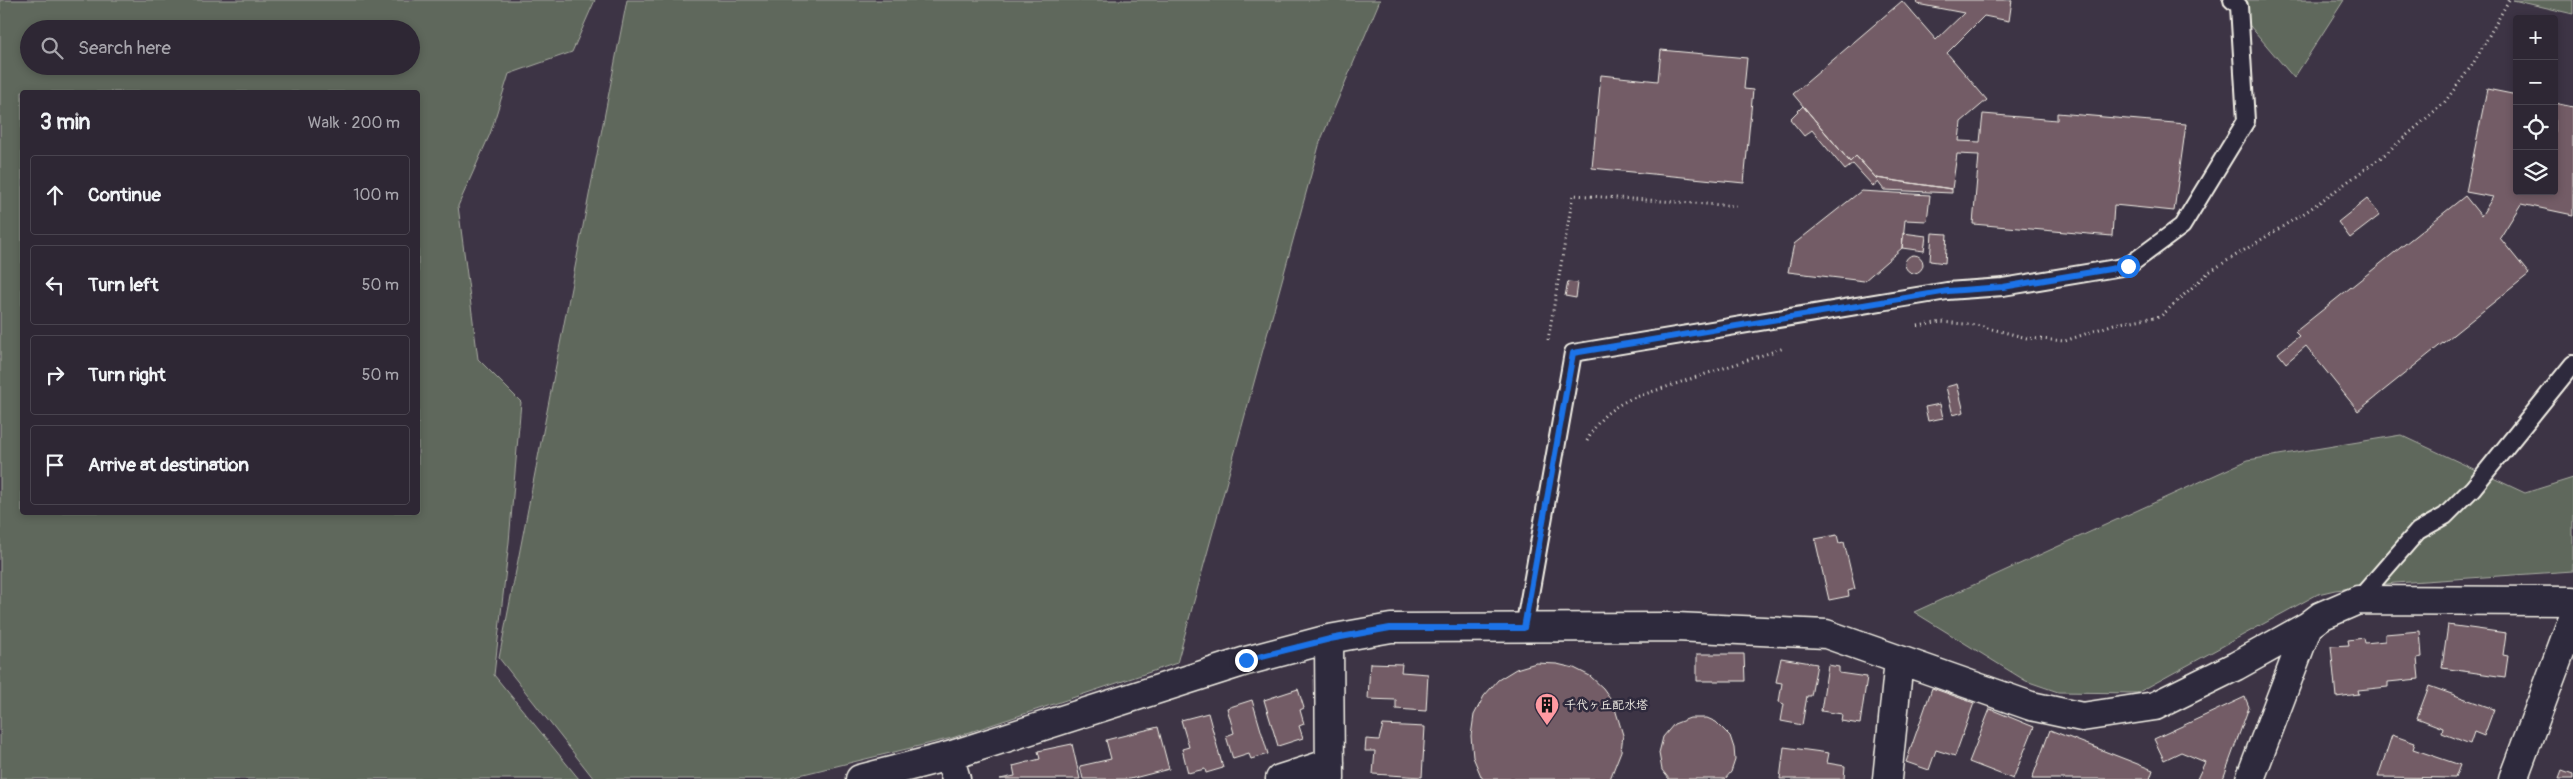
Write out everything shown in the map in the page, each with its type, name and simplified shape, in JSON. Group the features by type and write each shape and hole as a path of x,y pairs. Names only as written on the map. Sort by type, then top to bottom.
{"street":[{"path":"860,779 953,767 1246,660 1330,639 1390,628 1676,627 1826,634 2031,706 2082,717 2155,706 2236,666 2308,626 2321,616 2358,600 2573,601"},
{"path":"2513,779 2573,618"},
{"path":"2250,779 2308,626"},
{"path":"1280,779 1330,771 1330,639"},
{"path":"1887,779 1899,660"}],"lane":[{"path":"1524,628 1573,353 1948,291 2003,287 2128,266 2182,226 2246,121 2239,6 2232,0"},
{"path":"2358,600 2418,531 2445,516 2473,488 2573,364"}],"path":[{"path":"2444,103 2473,64 2509,0"}],"shaded area":[{"path":"0,0 595,0 572,52 509,74 490,134 458,206 478,359 521,402 509,542 494,675 579,779 0,779"},
{"path":"627,0 1380,0 1320,142 1177,663 952,738 783,779 594,779 499,658"},
{"path":"2228,0 2344,0 2294,78"},
{"path":"2513,0 2573,0 2573,14"},
{"path":"2401,435 2525,493 2573,478 2573,571 2395,583 2335,590 2318,594 2137,693 2058,692 2026,681 1914,612 2248,460"}],"building":[{"path":"1918,0 2012,0 2009,21 1984,16 1947,53 1987,100 1961,122 1959,141 1980,142 1983,114 2057,120 2057,113 2186,124 2174,211 2114,205 2112,236 1973,224 1979,155 1957,154 1952,189 1876,178 1856,156 1850,162 1793,94 1902,1 1936,40 1964,13 1917,4"},
{"path":"1661,50 1747,58 1744,89 1753,90 1744,183 1592,168 1601,75 1658,81"},
{"path":"2487,89 2513,94 2513,195 2558,195 2558,104 2573,107 2573,215 2521,204 2500,238 2529,274 2358,411 2306,346 2286,363 2278,353 2299,336 2295,332 2465,196 2481,216 2493,197 2466,192"},
{"path":"1803,106 1850,162 1856,156 1876,178 1952,189 1952,193 1884,190 1878,182 1873,186 1853,164 1845,170 1812,130 1804,136 1790,119"},
{"path":"1861,191 1930,195 1927,221 1905,220 1902,248 1864,281 1788,272 1794,244"},
{"path":"2367,199 2380,215 2350,238 2338,222"},
{"path":"1903,233 1926,236 1924,251 1902,248"},
{"path":"1932,233 1947,234 1945,263 1930,261"},
{"path":"1914,255 1920,258 1923,264 1920,270 1914,273 1908,270 1905,264 1908,258"},
{"path":"1568,282 1578,283 1576,298 1565,296"},
{"path":"1957,384 1964,412 1953,415 1946,387"},
{"path":"1940,404 1943,418 1928,421 1925,407"},
{"path":"1837,535 1839,543 1844,542 1855,589 1848,591 1849,596 1829,600 1815,539"},
{"path":"2448,625 2506,633 2503,655 2508,656 2505,677 2442,668"},
{"path":"2420,631 2422,657 2417,658 2419,679 2388,682 2388,687 2358,690 2359,694 2336,697 2331,646 2349,645 2348,640 2364,638 2365,643 2385,641 2385,634"},
{"path":"1697,654 1744,654 1745,681 1697,681"},
{"path":"1781,658 1817,664 1811,696 1807,696 1802,725 1781,721 1784,704 1779,702 1782,683 1776,682"},
{"path":"1370,663 1402,664 1401,672 1428,674 1426,711 1396,709 1396,700 1368,699"},
{"name":"千代ヶ丘配水塔","path":"1536,663 1557,664 1574,668 1590,676 1603,688 1613,702 1623,735 1621,751 1610,779 1483,779 1481,776 1473,757 1471,736 1474,715 1484,696 1498,680 1516,669"},
{"path":"1828,665 1839,667 1839,673 1867,677 1860,724 1841,721 1842,714 1821,711"},
{"path":"2429,686 2494,709 2484,736 2474,732 2470,744 2442,733 2443,728 2417,718"},
{"path":"1932,688 1974,703 1955,756 1936,750 1929,770 1906,762"},
{"path":"1298,689 1304,708 1300,710 1304,724 1299,726 1303,738 1278,746 1264,700"},
{"path":"2245,697 2249,707 2223,779 2197,779 2205,762 2181,752 2164,760 2154,739"},
{"path":"1252,700 1268,754 1251,759 1249,754 1233,759 1226,736 1234,733 1227,708"},
{"path":"1990,709 2034,727 2013,779 1969,762"},
{"path":"1208,713 1223,768 1206,773 1205,769 1188,773 1182,749 1189,747 1181,720"},
{"name":"千代ヶ丘配水塔","path":"1690,718 1707,718 1716,722 1730,736 1735,760 1731,772 1725,779 1669,779 1662,770 1659,753 1663,737 1674,724"},
{"path":"1383,725 1425,727 1422,777 1373,774 1375,751 1365,751 1366,739 1379,740"},
{"path":"1158,727 1169,769 1130,779 1083,779 1080,766 1111,759 1106,740"},
{"path":"2050,730 2153,770 2150,779 2032,779"},
{"path":"2392,735 2415,743 2413,749 2460,765 2455,778 2378,777"},
{"path":"1072,744 1080,779 1000,779 1015,776 1013,766 1040,759 1038,751"},
{"path":"1784,747 1829,753 1827,763 1845,766 1844,779 1780,779"},
{"path":"2562,771 2573,775 2573,779 2559,779"}],"place":[{"name":"千代ヶ丘配水塔","path":"1547,726"}],"route":[{"path":"1246,660 1330,639 1390,628 1524,628 1573,353 1948,291 2003,287 2128,266"}]}
